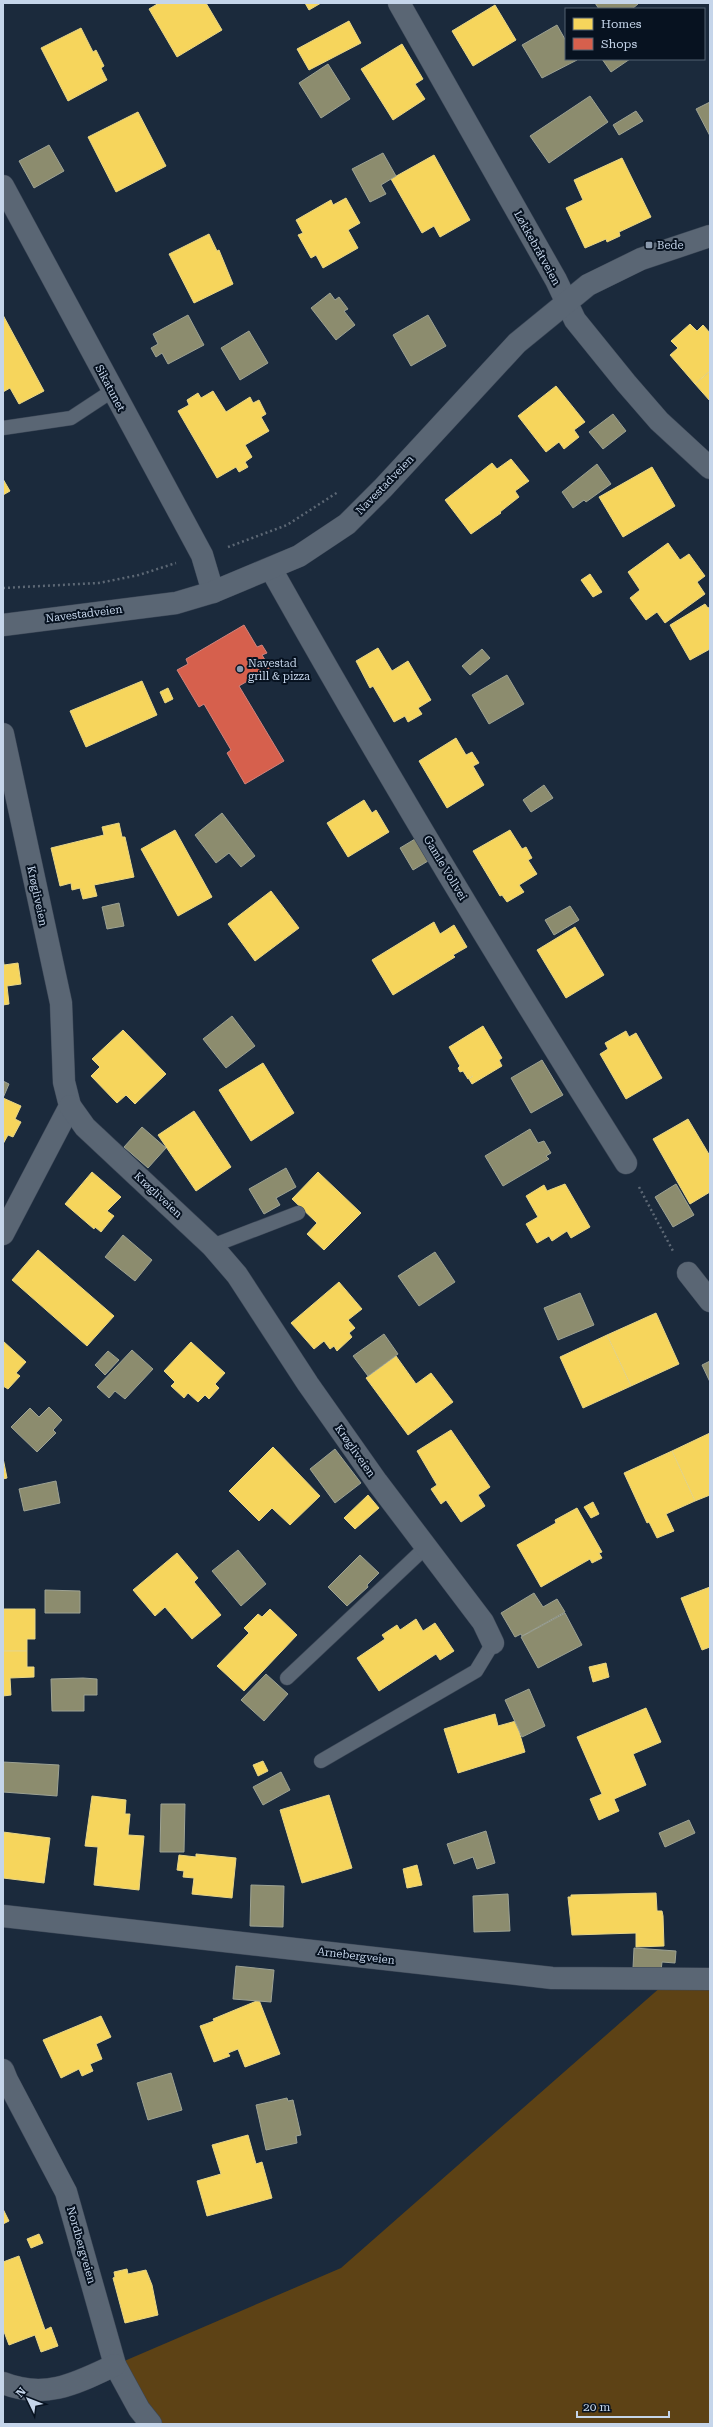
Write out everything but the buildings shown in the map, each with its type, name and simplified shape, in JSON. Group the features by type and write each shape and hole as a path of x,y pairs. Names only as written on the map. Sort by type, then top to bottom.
{"street":[{"name":"Løkkebråtveien","path":"399,3 567,302 575,320 659,421 710,468"},
{"name":"Sikatunet","path":"3,186 112,391 202,555 213,592"},
{"name":"Navestadveien","path":"3,625 176,603 213,592 299,556 347,524 383,488 517,342 588,285 641,259 710,236"},
{"name":"Gamle Vollvei","path":"271,569 359,725 551,1043 626,1163"},
{"name":"Krøgliveien","path":"3,734 7,776 61,1003 64,1082 70,1106 85,1126 212,1246 237,1275 325,1408 377,1482 483,1622 493,1643"},
{"path":"3,1234 70,1106"},
{"path":"688,1273 710,1301"},
{"name":"Arnebergveien","path":"3,1916 552,1978 710,1980"},
{"name":"Nordbergveien","path":"3,2070 66,2192 116,2365 139,2409 151,2424"},
{"path":"3,2383 36,2391 73,2385 116,2365"}],"lane":[{"path":"3,428 70,418 112,391"},
{"path":"212,1246 298,1213"},
{"path":"287,1678 426,1548"},
{"name":"Krøgliveien","path":"321,1761 476,1671 493,1643"}],"path":[{"path":"3,588 99,583 139,574 244,543 287,525 340,491"},
{"path":"626,1163 667,1243 688,1273"}],"shaded area":[{"path":"670,1979 710,1979 710,2424 151,2424 115,2365 341,2268"}],"place":[{"name":"Bede","path":"649,245"},
{"name":"Navestad grill & pizza","path":"240,669"}]}
